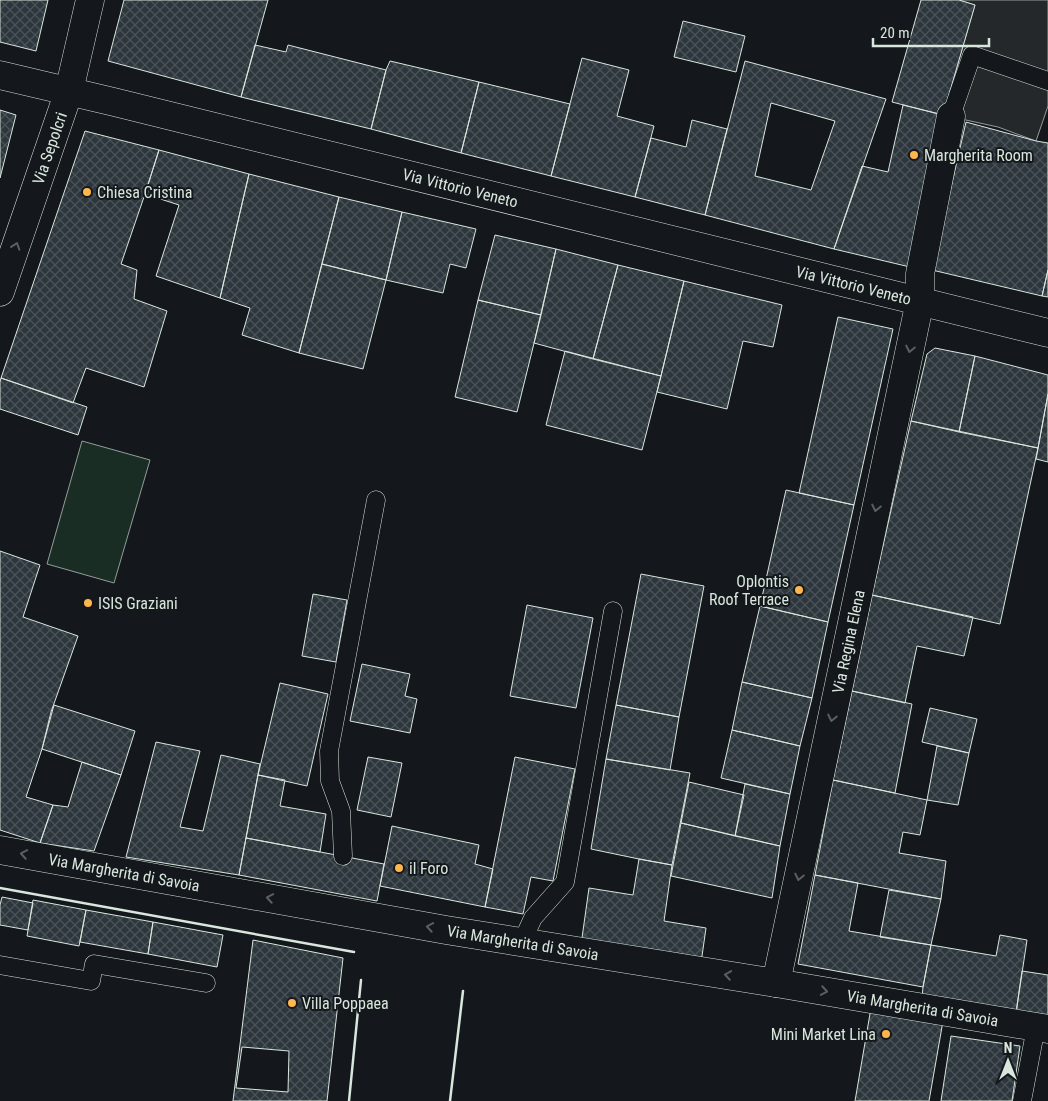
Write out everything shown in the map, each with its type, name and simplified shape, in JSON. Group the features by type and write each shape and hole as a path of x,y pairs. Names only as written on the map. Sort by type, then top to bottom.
{"street":[{"name":"Via Sepolcri","path":"0,292 69,91 90,0"},
{"name":"Via Vittorio Veneto","path":"0,74 1048,334"},
{"name":"Via Vittorio Veneto","path":"920,301 920,274 951,116"},
{"name":"Via Regina Elena","path":"776,983 920,301"},
{"name":"Via Margherita di Savoia","path":"0,850 334,901 446,930 1042,1028"}],"lane":[{"path":"951,116 972,56 1048,81"},
{"path":"343,856 342,811 330,781 329,752 376,500"},
{"path":"522,942 533,918 565,882 613,612"},
{"path":"0,965 91,981 94,964 206,983"},
{"path":"1022,1101 1042,1028"}],"green space":[{"path":"82,441 150,460 114,583 47,564"}],"shaded area":[{"path":"959,0 1048,0 1048,106 1036,141 998,127 943,115 975,5"}],"building":[{"path":"0,0 48,0 36,51 0,42"},
{"path":"124,0 268,0 241,97 108,61"},
{"path":"921,0 959,0 975,5 943,115 892,102"},
{"path":"683,21 745,36 736,72 674,57"},
{"path":"255,45 286,52 288,45 386,70 371,129 241,97"},
{"path":"582,58 629,70 617,116 654,126 635,197 551,176"},
{"path":"390,61 479,82 461,153 371,129"},
{"path":"745,61 886,99 834,249 705,215","holes":["771,103 835,121 811,190 755,176"]},
{"path":"479,82 570,104 551,176 461,153"},
{"path":"903,105 943,115 910,267 834,249 862,166 888,172"},
{"path":"0,110 16,115 0,178"},
{"path":"692,120 727,129 705,215 635,197 651,138 686,147"},
{"path":"966,122 1048,143 1048,270 1042,296 932,270"},
{"path":"85,131 159,150 121,264 137,270 134,299 167,311 144,387 86,368 73,403 1,378"},
{"path":"159,150 249,174 220,298 156,276 179,205 145,194"},
{"path":"249,174 339,197 299,353 242,335 250,308 220,298"},
{"path":"339,197 402,212 386,280 322,264"},
{"path":"402,212 476,229 466,268 450,264 443,293 386,280"},
{"path":"495,235 556,249 541,315 478,300"},
{"path":"556,249 618,265 593,359 534,343"},
{"path":"322,264 386,280 363,369 299,353"},
{"path":"618,265 684,281 661,376 593,359"},
{"path":"1048,270 1048,297 1042,296"},
{"path":"684,281 782,305 773,347 743,341 727,409 657,392"},
{"path":"478,300 541,315 517,412 455,397"},
{"path":"838,317 893,329 854,505 799,493"},
{"path":"935,348 975,356 959,432 911,421 927,354"},
{"path":"565,351 661,376 642,450 546,425"},
{"path":"975,356 1048,375 1048,394 1038,448 959,432"},
{"path":"1,378 87,407 78,435 0,409"},
{"path":"1048,394 1048,462 1036,459"},
{"path":"911,421 1038,448 1000,624 872,595"},
{"path":"786,490 854,505 828,622 760,606"},
{"path":"0,551 40,565 23,617 78,636 51,712 42,749 26,797 53,805 40,843 0,830"},
{"path":"641,574 704,586 679,717 616,705"},
{"path":"313,594 347,600 336,662 302,656"},
{"path":"872,595 973,617 964,656 917,646 905,703 852,691"},
{"path":"527,605 593,618 576,708 510,696"},
{"path":"760,606 828,622 812,698 742,682"},
{"path":"362,664 410,674 405,696 417,699 410,733 350,721"},
{"path":"742,682 812,698 800,746 732,730"},
{"path":"280,683 328,694 307,786 258,775"},
{"path":"852,691 912,704 895,793 833,780"},
{"path":"54,705 135,731 121,775 42,749"},
{"path":"616,705 679,717 670,770 606,759"},
{"path":"930,708 977,719 969,753 922,742"},
{"path":"732,730 800,746 790,794 721,778"},
{"path":"156,742 200,751 180,827 203,831 221,755 260,764 239,875 126,857"},
{"path":"937,746 969,753 958,805 927,800"},
{"path":"368,757 402,763 391,817 357,810"},
{"path":"515,757 575,769 553,881 531,877 523,914 485,907"},
{"path":"606,759 690,773 672,865 591,849"},
{"path":"82,762 121,775 94,851 40,843 53,805 68,807"},
{"path":"258,775 285,780 280,806 326,814 320,852 246,838"},
{"path":"833,780 927,800 920,835 903,832 899,853 946,861 941,899 815,875"},
{"path":"689,782 744,795 735,836 681,823"},
{"path":"745,784 790,794 780,846 735,836"},
{"path":"681,823 780,846 772,898 671,876"},
{"path":"392,826 479,845 475,864 493,869 485,907 380,886"},
{"path":"246,838 384,864 377,901 239,875"},
{"path":"639,859 672,865 664,921 706,928 701,963 581,945 589,888 633,895"},
{"path":"815,875 858,883 849,931 931,945 923,987 798,964"},
{"path":"889,890 941,899 931,945 880,937"},
{"path":"2,897 33,903 28,930 0,925"},
{"path":"33,900 86,910 79,946 27,936"},
{"path":"86,910 153,922 148,954 80,942"},
{"path":"153,922 223,935 217,967 148,954"},
{"path":"1000,935 1027,940 1016,1013 922,998 931,945 996,956"},
{"name":"Villa Poppaea","path":"253,940 343,958 327,1101 233,1101","holes":["242,1047 289,1051 288,1092 236,1088"]},
{"path":"1022,971 1048,975 1048,1018 1016,1013"},
{"path":"871,1008 943,1021 929,1101 855,1101"},
{"path":"951,1036 1020,1046 1012,1101 941,1101"}],"wall":[{"path":"0,888 354,952"},
{"path":"349,1101 361,980"},
{"path":"450,1101 463,991"}],"place":[{"name":"Margherita Room","path":"914,155"},
{"name":"Chiesa Cristina","path":"87,192"},
{"name":"Oplontis Roof Terrace","path":"799,590"},
{"name":"ISIS Graziani","path":"88,603"},
{"name":"il Foro","path":"399,868"},
{"name":"Villa Poppaea","path":"292,1003"},
{"name":"Mini Market Lina","path":"886,1034"}]}
